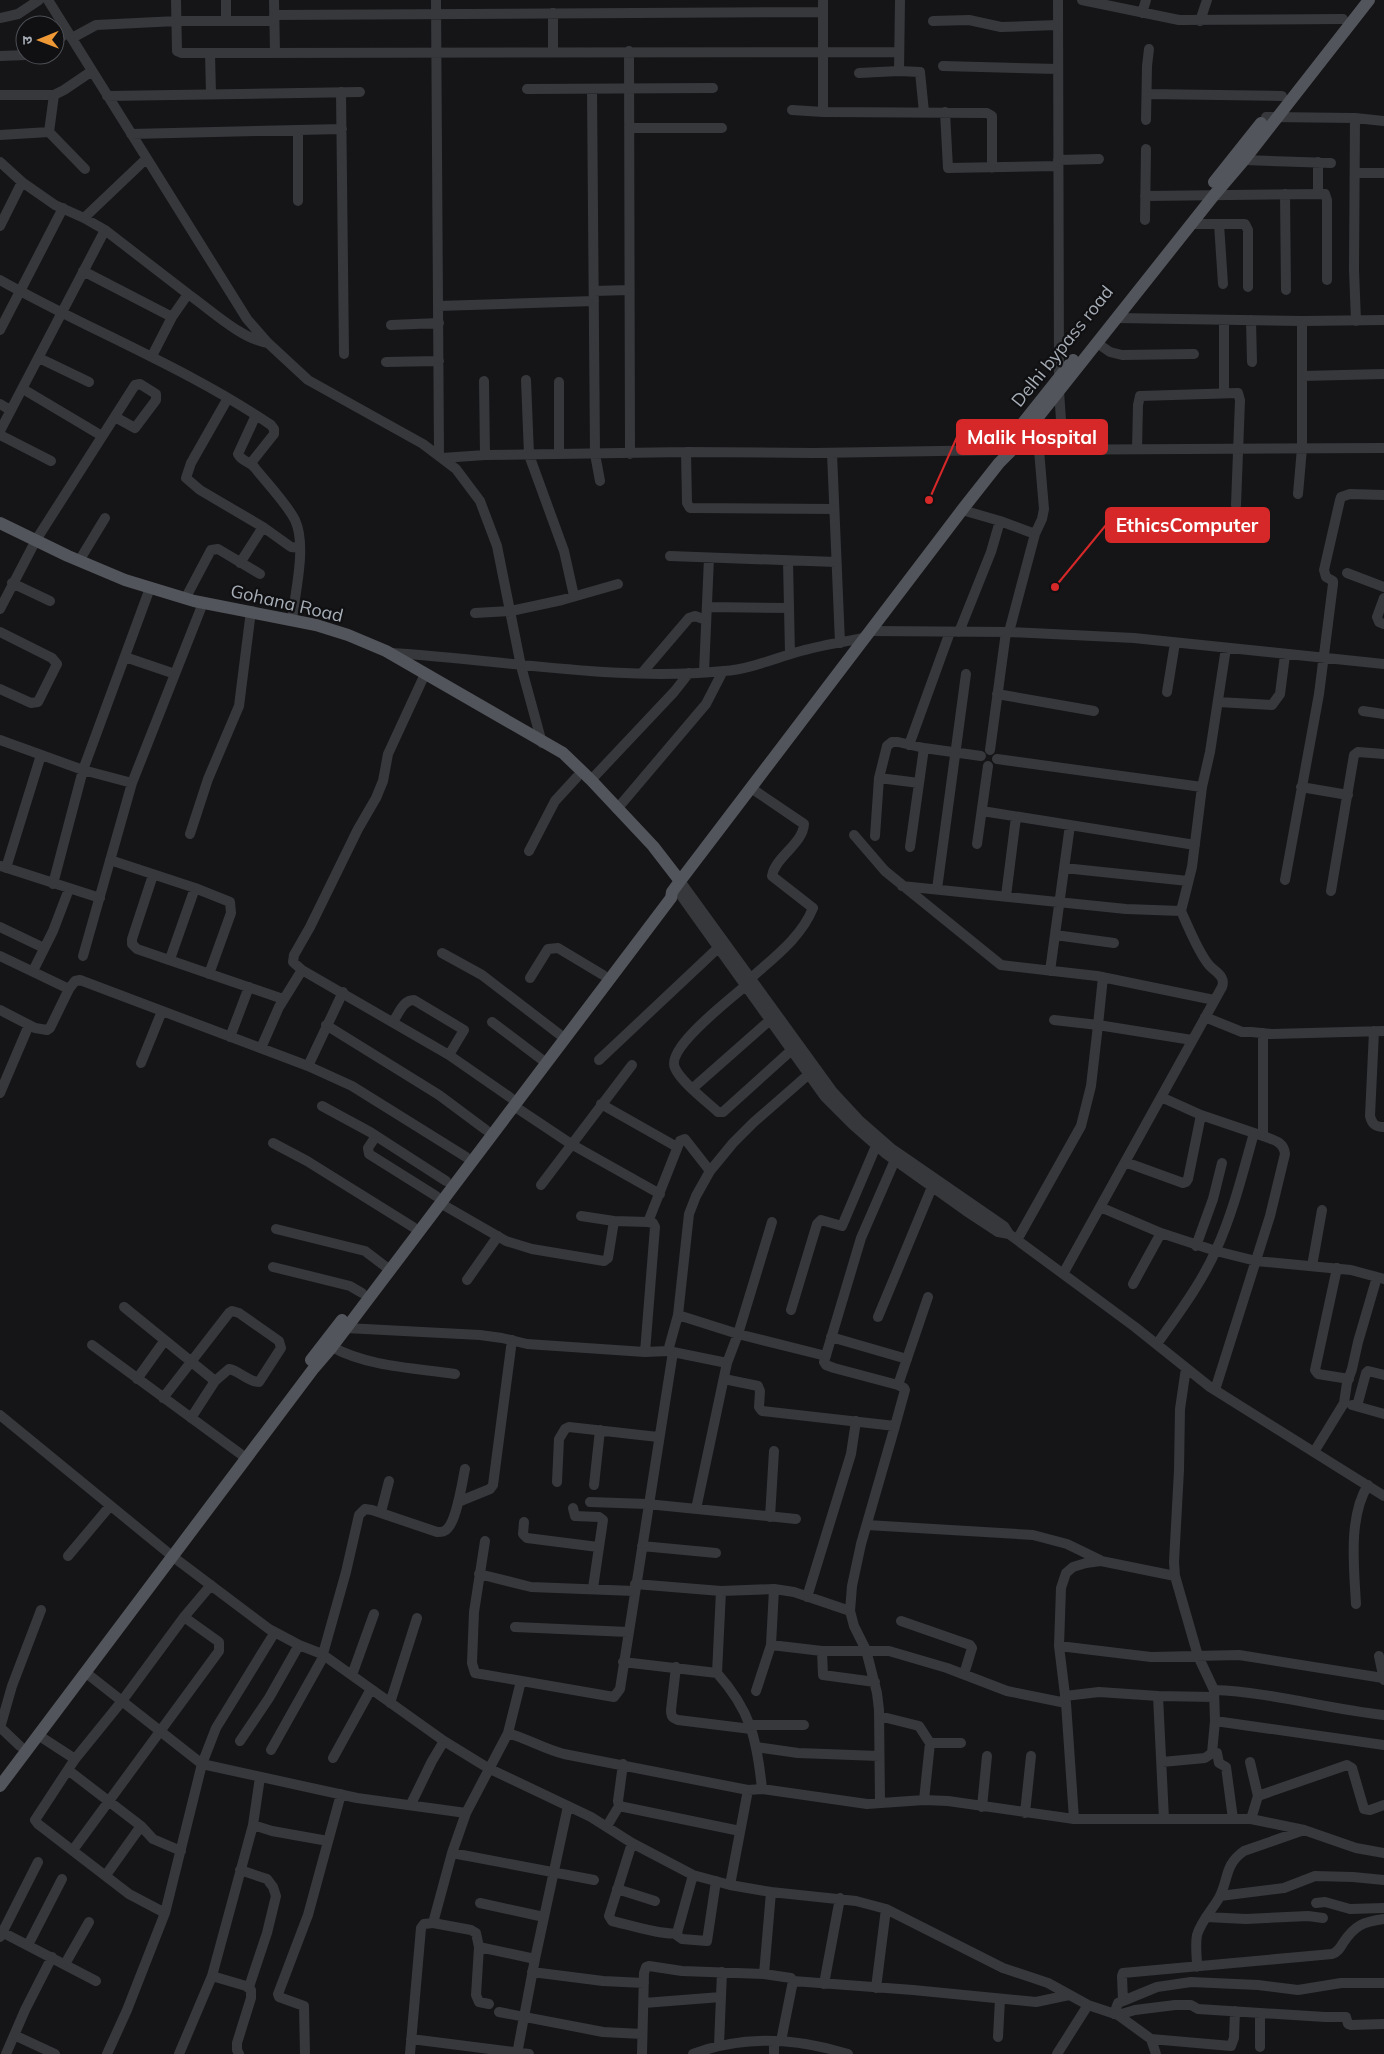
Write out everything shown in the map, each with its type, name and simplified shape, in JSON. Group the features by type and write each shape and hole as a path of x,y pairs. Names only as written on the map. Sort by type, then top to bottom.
{"main road":[{"name":"Delhi bypass road","path":"962,510 999,463 1059,377 1240,157 1290,91 1310,68 1349,16 1358,0"},
{"name":"Delhi bypass road","path":"1349,16 1368,0"},
{"name":"Delhi bypass road","path":"1008,450 1060,391 1191,224 1210,194"},
{"path":"0,1773 348,1320 512,1102 671,898 676,887 962,510"},
{"name":"Gohana Road","path":"0,523 79,561 124,580 203,603 251,611 348,634 389,653 562,753 591,780 653,846 676,887"},
{"path":"548,746 558,759 654,860 676,887"},
{"path":"243,1456 332,1347 362,1293 387,1267 413,1227 438,1200 446,1181 486,1130 512,1102 559,1034 643,922 667,894 676,887"},
{"path":"0,1786 85,1672 169,1553"}],"street":[{"path":"0,18 18,14 39,0"},
{"path":"48,0 247,319 268,343 308,380 423,444 441,457 456,469 480,501 497,546 521,666 548,746"},
{"path":"176,0 178,52 899,52"},
{"path":"226,0 226,21"},
{"path":"274,0 275,53"},
{"path":"436,0 438,323 441,457"},
{"path":"730,0 730,12"},
{"path":"823,0 823,112"},
{"path":"900,0 900,71"},
{"path":"1058,0 1059,377"},
{"path":"1082,0 1179,20 1349,16"},
{"path":"1142,13 1146,0"},
{"path":"1200,21 1207,0"},
{"path":"65,37 96,25 177,21 226,21 436,13 823,12"},
{"path":"553,13 553,51"},
{"path":"933,20 976,21 1002,26 1058,25"},
{"path":"1146,120 1149,49"},
{"path":"628,51 630,454"},
{"path":"210,53 211,94"},
{"path":"0,56 15,55"},
{"path":"943,66 1058,68"},
{"path":"0,95 54,95 92,71"},
{"path":"859,73 920,72 924,112"},
{"path":"527,89 713,88"},
{"path":"592,89 595,454 600,481"},
{"path":"1147,94 1290,91"},
{"path":"341,92 344,354"},
{"path":"107,96 360,92"},
{"path":"49,132 54,95"},
{"path":"792,110 991,114 992,168"},
{"path":"945,112 948,168 992,168 1099,159"},
{"path":"1270,118 1355,118 1384,121"},
{"path":"1355,118 1356,321"},
{"path":"629,128 722,128"},
{"path":"131,134 342,129"},
{"path":"298,130 298,201"},
{"path":"0,135 49,132"},
{"path":"49,132 85,170"},
{"path":"1145,220 1146,149"},
{"path":"1240,157 1331,163"},
{"path":"84,218 146,159"},
{"path":"0,162 22,182 63,208 105,230 237,329 259,341 268,343"},
{"path":"1318,162 1318,194"},
{"path":"1355,173 1384,173"},
{"path":"0,226 22,182"},
{"path":"1285,194 1286,290"},
{"path":"1145,196 1324,194 1327,200 1327,280"},
{"path":"0,330 63,208"},
{"path":"1191,224 1245,224 1247,227 1248,287"},
{"path":"1219,224 1223,284"},
{"path":"0,431 105,230"},
{"path":"83,271 172,317"},
{"path":"0,280 152,356 228,398 271,425 274,429 274,434 252,463"},
{"path":"438,306 594,296 629,290"},
{"path":"152,356 172,317 188,294"},
{"path":"1117,318 1302,321 1384,320"},
{"path":"1224,320 1224,392"},
{"path":"1251,320 1252,362"},
{"path":"1298,494 1302,448 1302,321"},
{"path":"391,326 438,323"},
{"path":"1097,343 1110,352 1122,355 1194,354"},
{"path":"39,358 89,382"},
{"path":"386,362 439,361"},
{"path":"1302,376 1384,374"},
{"path":"526,380 529,455 564,551 574,596"},
{"path":"484,381 485,455"},
{"path":"559,382 559,454"},
{"path":"0,609 36,540 135,385 140,384 156,394 156,400 135,428 115,417"},
{"path":"23,389 102,436"},
{"path":"1060,391 1063,450"},
{"path":"1137,449 1140,396 1238,393 1240,400 1236,505"},
{"path":"228,398 191,463 186,478 200,490 263,527 291,546 300,548"},
{"path":"0,404 10,410"},
{"path":"256,415 238,454 241,459 252,463 293,517 298,529 300,548 292,620"},
{"path":"0,435 51,461"},
{"path":"441,457 686,452 832,453 1384,448"},
{"path":"988,766 982,762 1008,632 1035,534 1042,519 1044,509 1040,450"},
{"path":"686,452 687,503 690,508 834,509"},
{"path":"832,453 840,643"},
{"path":"1285,880 1319,694 1333,584 1326,577 1324,570 1340,500 1341,497 1350,494 1384,495"},
{"path":"962,510 1000,520 1035,534"},
{"path":"79,561 104,518"},
{"path":"910,745 955,632 992,552 1000,520"},
{"path":"240,562 263,527"},
{"path":"185,598 211,550 218,549 260,574"},
{"path":"670,556 836,562"},
{"path":"704,672 709,558"},
{"path":"788,561 790,654"},
{"path":"1347,573 1384,587"},
{"path":"12,583 50,601"},
{"path":"475,613 511,611 618,584"},
{"path":"52,884 83,770 150,588"},
{"path":"1384,598 1378,617 1380,622 1384,624"},
{"path":"83,956 132,783 203,603"},
{"path":"707,607 789,608"},
{"path":"190,834 208,779 239,706 251,611"},
{"path":"642,673 689,618 695,616 706,620"},
{"path":"0,632 52,658 57,664 38,702 31,703 0,689"},
{"path":"389,653 521,666 642,673 689,673 746,668 790,654 840,643 867,634 1008,632 1134,638 1384,664"},
{"path":"1167,692 1175,643"},
{"path":"1063,1274 1222,986 1222,977 1208,964 1201,954 1181,911 1195,845 1202,787 1210,752 1226,648"},
{"path":"1218,702 1272,705 1280,694 1285,655"},
{"path":"125,657 175,674"},
{"path":"617,809 706,704 723,671"},
{"path":"591,780 674,692 689,673"},
{"path":"425,674 388,754 384,781 294,955 294,964 449,1055 571,1144 660,1194"},
{"path":"937,889 966,674"},
{"path":"997,694 1094,711"},
{"path":"1363,711 1384,714"},
{"path":"0,740 83,770 132,783"},
{"path":"875,836 879,778 887,746 890,744 898,742 955,752 994,752 997,759"},
{"path":"910,848 924,748"},
{"path":"1331,891 1354,755 1358,752 1384,754"},
{"path":"40,755 3,867 100,898"},
{"path":"997,759 1202,787"},
{"path":"988,766 994,764 997,759"},
{"path":"977,844 988,766"},
{"path":"529,851 555,802 577,777"},
{"path":"879,778 919,784"},
{"path":"1301,787 1348,795"},
{"path":"751,788 804,824 803,832 772,876 813,908 805,924 789,943 682,1044 675,1056 675,1068 692,1088 718,1112 724,1112 795,1047"},
{"path":"982,811 1195,845"},
{"path":"1006,896 1016,816"},
{"path":"1050,971 1070,825"},
{"path":"854,835 885,871 995,961 1008,966 1103,977 1214,1000"},
{"path":"110,860 227,900 231,908 209,974"},
{"path":"1064,868 1188,881"},
{"path":"153,875 132,944 137,949 283,999"},
{"path":"902,886 1126,908 1181,911"},
{"path":"676,887 718,948 747,982 770,1020 833,1092 860,1120 892,1148 1004,1226 1013,1237 1157,1344 1215,1390 1384,1496"},
{"path":"676,887 795,1047 809,1074 825,1097 876,1146 998,1232 1013,1237"},
{"path":"170,959 195,888"},
{"path":"33,971 53,931 69,889"},
{"path":"0,926 44,948"},
{"path":"1055,935 1114,943"},
{"path":"530,978 548,949 558,948 603,975"},
{"path":"599,1060 718,948"},
{"path":"442,953 482,975 559,1034"},
{"path":"0,956 69,989"},
{"path":"260,1048 283,999 302,970"},
{"path":"1013,1237 1081,1126 1091,1086 1103,977"},
{"path":"0,1010 43,1030 50,1028 69,989 75,981 80,980 308,1066 352,1086 466,1157"},
{"path":"230,1037 249,987"},
{"path":"308,1066 343,992"},
{"path":"393,1022 406,1002 410,1000 414,1000 449,1020 464,1030 449,1055"},
{"path":"141,1063 162,1011"},
{"path":"1205,1017 1242,1032 1379,1031 1370,1116 1372,1122 1377,1126 1384,1127"},
{"path":"692,1088 770,1020"},
{"path":"1054,1020 1192,1040"},
{"path":"492,1022 541,1059"},
{"path":"0,1093 30,1025"},
{"path":"326,1025 439,1095 486,1130"},
{"path":"1157,1344 1184,1305 1216,1251 1259,1135 1263,1033"},
{"path":"541,1185 632,1065"},
{"path":"485,1541 474,1612 473,1669 478,1675 614,1697 620,1689 670,1351 678,1315 689,1214 696,1196 710,1171 733,1143 809,1074"},
{"path":"1161,1097 1201,1115 1282,1144 1285,1148 1270,1216 1215,1390"},
{"path":"602,1104 677,1147"},
{"path":"322,1106 376,1136 446,1181"},
{"path":"1125,1162 1182,1183 1186,1182 1190,1171 1201,1115"},
{"path":"376,1136 368,1148 369,1154 438,1200 498,1236 532,1249 604,1261 608,1258 614,1221"},
{"path":"648,1222 680,1141 685,1139 710,1171"},
{"path":"273,1144 307,1161 413,1227"},
{"path":"791,1310 817,1224 821,1220 842,1226 876,1146"},
{"path":"880,1803 879,1716 875,1682 866,1650 854,1626 850,1611 854,1578 867,1525 905,1390 898,1386 828,1366 824,1362 861,1238 895,1160"},
{"path":"1196,1246 1213,1199 1222,1163"},
{"path":"878,1317 932,1187"},
{"path":"1100,1207 1196,1246 1256,1261 1337,1268 1365,1272 1381,1278 1349,1379 1344,1403 1314,1452"},
{"path":"1312,1266 1322,1210"},
{"path":"581,1216 614,1221 648,1222 653,1223 655,1227 645,1352"},
{"path":"696,1509 727,1364 772,1222"},
{"path":"276,1228 364,1251 387,1267"},
{"path":"1133,1284 1161,1233"},
{"path":"467,1280 498,1236"},
{"path":"273,1267 350,1286 362,1293"},
{"path":"1337,1268 1314,1370 1318,1374 1349,1379"},
{"path":"898,1386 928,1297"},
{"path":"124,1307 216,1381"},
{"path":"163,1398 232,1311 239,1313 281,1343 281,1348 259,1382 229,1369 216,1381 191,1418"},
{"path":"678,1315 738,1334 826,1356"},
{"path":"348,1320 480,1335 527,1344 645,1352 670,1351 727,1364"},
{"path":"831,1337 907,1359"},
{"path":"138,1379 165,1340"},
{"path":"458,1502 490,1489 493,1485 512,1340"},
{"path":"92,1345 243,1456"},
{"path":"332,1347 347,1355 364,1360 455,1374"},
{"path":"1186,1368 1180,1409 1179,1470 1174,1550 1175,1576 1198,1656 1214,1694 1215,1721 1212,1753"},
{"path":"1357,1406 1366,1373 1371,1372 1384,1376"},
{"path":"724,1379 758,1386 760,1392 759,1407 762,1411 895,1426"},
{"path":"1344,1403 1384,1414"},
{"path":"0,1415 169,1553 275,1632 299,1645 322,1654 444,1741 488,1768 607,1826 632,1843 693,1875 730,1885 771,1892 840,1898 886,1909 985,1960 1048,1983 1088,2005 1116,2014 1151,2039 1231,2046 1234,2038 1235,2011"},
{"path":"807,1597 851,1454 856,1421"},
{"path":"557,1482 560,1439 564,1429 569,1427 658,1436"},
{"path":"594,1485 600,1430"},
{"path":"770,1517 774,1451"},
{"path":"271,1750 318,1667 346,1572 359,1515 365,1509 381,1512 437,1532 443,1531 450,1527 458,1502 464,1469"},
{"path":"381,1512 389,1481"},
{"path":"1356,1604 1354,1562 1357,1513 1362,1494 1368,1485"},
{"path":"590,1502 648,1504 796,1520"},
{"path":"68,1556 110,1506"},
{"path":"573,1508 575,1516 601,1518 602,1523 593,1588"},
{"path":"524,1522 523,1536 527,1538 598,1547"},
{"path":"867,1525 1033,1535 1068,1544 1101,1561"},
{"path":"642,1546 716,1553"},
{"path":"1074,1819 1066,1700 1060,1646 1061,1588 1066,1572 1086,1562 1101,1561 1175,1576"},
{"path":"479,1574 531,1587 634,1587 721,1591 774,1589 794,1592 850,1611"},
{"path":"165,1913 129,1894 35,1821 75,1759 122,1701 211,1584"},
{"path":"756,1691 771,1645 774,1589"},
{"path":"721,1591 717,1673 741,1703 751,1727 762,1789"},
{"path":"20,1746 0,1727 12,1686 41,1610"},
{"path":"352,1675 374,1614"},
{"path":"73,1850 220,1648 219,1642 184,1618"},
{"path":"390,1703 417,1618"},
{"path":"900,1621 970,1645 972,1648 964,1674"},
{"path":"515,1627 628,1632"},
{"path":"107,2054 127,2010 165,1913 202,1764 216,1728 275,1632"},
{"path":"240,1740 269,1698 299,1645"},
{"path":"771,1645 822,1651 889,1651 964,1674 1007,1691 1066,1700 1099,1692 1158,1696 1214,1694 1234,1691 1384,1715"},
{"path":"1060,1646 1151,1657 1239,1655 1384,1679 1379,1656"},
{"path":"822,1651 823,1675 875,1682"},
{"path":"624,1662 717,1673"},
{"path":"676,1667 671,1710 673,1718 751,1727 804,1725"},
{"path":"85,1672 202,1764 341,1794 466,1813"},
{"path":"433,1923 452,1853 466,1813 508,1732 521,1681"},
{"path":"333,1758 371,1689"},
{"path":"1158,1696 1164,1819"},
{"path":"879,1716 919,1726 930,1743 924,1800"},
{"path":"1215,1721 1384,1745"},
{"path":"508,1732 557,1752 748,1790 762,1789 867,1804 924,1800 948,1801 1074,1819 1251,1819 1304,1830 1361,1850 1384,1853"},
{"path":"38,1735 75,1759"},
{"path":"411,1804 444,1741"},
{"path":"930,1743 961,1743"},
{"path":"756,1747 798,1754 878,1756"},
{"path":"1162,1762 1204,1758 1212,1753 1217,1753 1219,1763 1226,1767 1233,1819"},
{"path":"982,1806 987,1756"},
{"path":"1025,1813 1031,1756"},
{"path":"1250,1762 1258,1796 1251,1819"},
{"path":"607,1826 619,1806 623,1764"},
{"path":"1258,1796 1347,1765 1352,1768 1364,1809 1370,1810 1384,1805"},
{"path":"68,1770 141,1826 153,1839 181,1851"},
{"path":"179,2054 212,1976 253,1825 260,1777"},
{"path":"730,1885 748,1790"},
{"path":"305,2054 304,2006 279,1997 278,1992 308,1915 341,1794"},
{"path":"517,2053 532,1972 568,1806"},
{"path":"619,1806 740,1831"},
{"path":"253,1825 272,1831 328,1841"},
{"path":"106,1875 141,1826"},
{"path":"1197,1967 1197,1936 1206,1917 1220,1896 1227,1872 1236,1856 1244,1851 1304,1830"},
{"path":"632,1843 609,1916 610,1920 675,1934 682,1939 707,1940 716,1881"},
{"path":"452,1853 594,1880"},
{"path":"38,1862 1,1933 52,1957 96,1981"},
{"path":"239,2054 237,2043 251,1998 249,1987 267,1933 276,1896 273,1887 267,1879 240,1870"},
{"path":"675,1934 679,1929 693,1875"},
{"path":"1220,1896 1284,1888 1315,1876 1353,1876 1384,1880"},
{"path":"28,1945 62,1879"},
{"path":"617,1889 655,1901"},
{"path":"764,1974 771,1892"},
{"path":"824,1984 840,1898"},
{"path":"1316,1902 1325,1902 1350,1909 1384,1908"},
{"path":"480,1903 544,1917"},
{"path":"876,1988 886,1909"},
{"path":"1206,1917 1246,1919 1312,1916 1323,1918"},
{"path":"1123,2000 1123,1973 1332,1954 1339,1949 1353,1929 1371,1920 1384,1919"},
{"path":"65,1964 89,1922"},
{"path":"410,2054 421,1928 424,1924 433,1923 474,1932 478,1936 476,1995 479,2002 489,2004"},
{"path":"479,1947 535,1959"},
{"path":"6,2054 52,1957"},
{"path":"642,2054 644,1983 645,1970 648,1966 682,1971 764,1974 791,1978 794,1981 905,1989 1036,2002 1069,1995"},
{"path":"532,1972 604,1981 644,1983"},
{"path":"718,2045 722,1972"},
{"path":"212,1976 249,1987"},
{"path":"774,2054 794,1981"},
{"path":"1116,2014 1116,2006 1123,2000 1157,1987 1192,1982 1258,1985 1298,1990 1341,1984 1384,1983"},
{"path":"644,2002 721,1997"},
{"path":"998,2037 1000,1999"},
{"path":"1057,2054 1088,2005"},
{"path":"1116,2014 1174,2005 1191,2005 1198,2010 1325,2017 1346,2016 1348,2024 1351,2025 1384,2024"},
{"path":"499,2012 603,2032 642,2034"},
{"path":"1260,2013 1260,2047"},
{"path":"14,2034 55,2054"},
{"path":"411,2039 529,2054"},
{"path":"1151,2039 1156,2054"},
{"path":"693,2054 718,2045 778,2041 815,2044 848,2054"},
{"path":"740,2054 741,2042"}],"place":[{"name":"Malik Hospital","path":"929,500"},
{"name":"EthicsComputer","path":"1055,587"}]}
